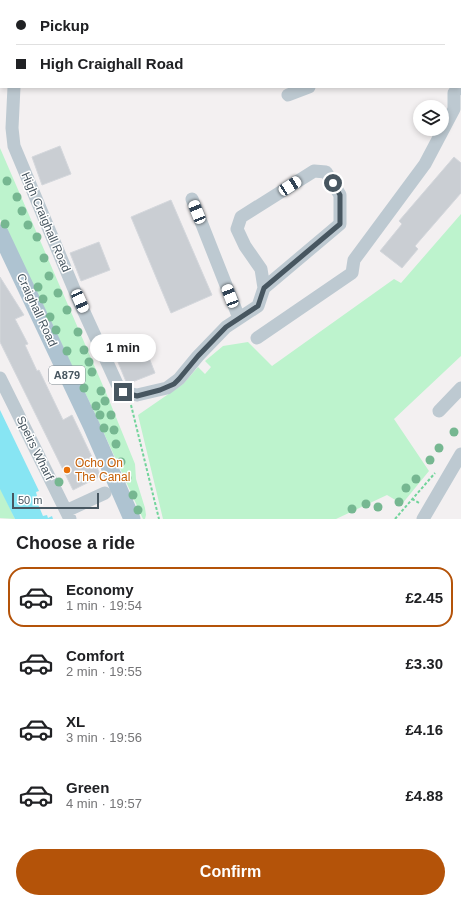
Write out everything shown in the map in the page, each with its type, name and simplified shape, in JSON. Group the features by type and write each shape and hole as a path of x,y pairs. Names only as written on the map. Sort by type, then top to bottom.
{"main road":[{"name":"Craighall Road","path":"0,233 91,425 132,519"}],"street":[{"name":"High Craighall Road","path":"14,88 12,128 14,146 117,384 123,392 128,394"},
{"path":"288,94 306,88"},
{"path":"257,338 352,273 354,260 425,164 454,109 454,93 458,88"},
{"path":"128,394 137,396 160,390 174,384 217,335 226,327 258,306 264,288 261,269 245,246 238,229 242,217 314,171 326,172 340,195 340,224 264,288"},
{"path":"192,198 239,318"},
{"name":"Speirs Wharf","path":"0,378 68,515"},
{"path":"439,411 461,388"},
{"path":"423,519 461,454"},
{"path":"68,515 105,493"}],"path":[{"path":"128,394 159,519"},
{"path":"395,519 412,499"}],"green space":[{"path":"0,148 107,395 135,464 136,479 145,508 145,519 143,519 92,407 0,219"},
{"path":"461,214 461,356 394,419 429,471 402,504 387,495 336,519 163,519 138,415 183,384 198,367 205,374 211,367 205,361 223,346 248,342 272,366 394,279 401,283"},
{"path":"0,487 15,519 0,518"}],"water":[{"path":"0,410 39,491 36,492 37,496 35,497 43,516 47,515 48,518 52,516 53,519 15,519 0,489"}],"building":[{"path":"60,146 71,174 42,185 32,157"},
{"path":"454,157 461,163 461,193 415,246 418,249 402,268 380,251 402,224 399,221"},
{"path":"171,200 212,295 171,313 131,217"},
{"path":"99,242 110,270 81,281 70,253"},
{"path":"0,277 24,315 15,319 28,344 25,345 37,371 39,370 63,420 72,415 101,476 73,490 0,342"},
{"path":"144,345 155,373 127,384 115,355"}],"place":[{"name":"Ocho On The Canal","path":"67,470"}],"route":[{"path":"123,392 137,396 167,388 174,384 217,335 226,327 258,306 264,288 340,224 340,195 333,183"}]}
